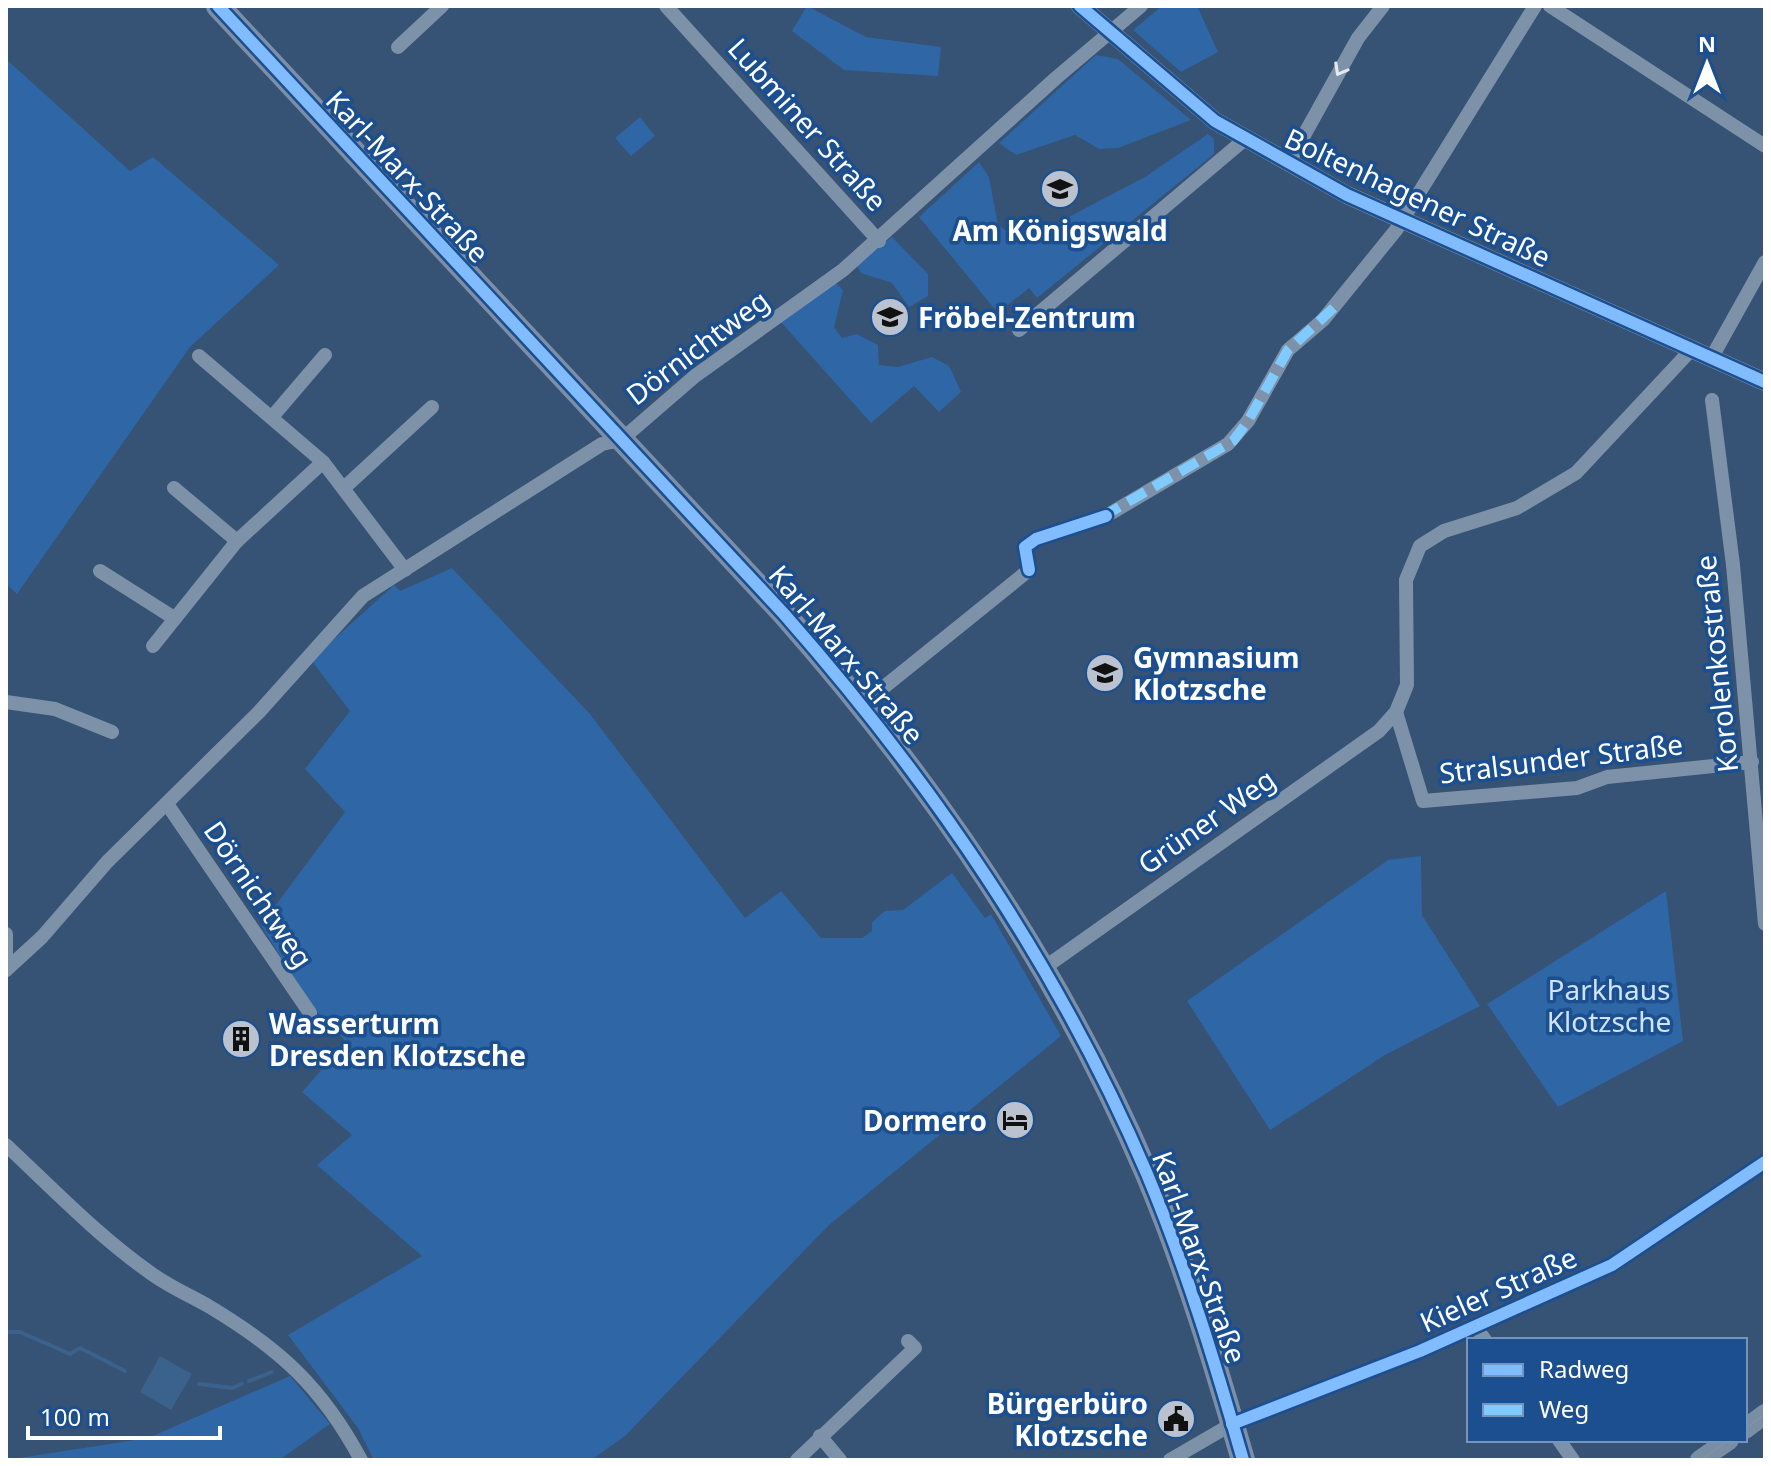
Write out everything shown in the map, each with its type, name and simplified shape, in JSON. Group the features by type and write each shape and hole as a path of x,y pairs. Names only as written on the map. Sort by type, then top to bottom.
{"main road":[{"name":"Karl-Marx-Straße","path":"218,6 863,704 953,824 1044,968 1080,1034 1148,1177 1209,1341 1243,1460"},
{"path":"1747,1428 1765,1414"},
{"path":"1700,1460 1726,1442"}],"street":[{"path":"398,47 442,6"},
{"name":"Lubminer Straße","path":"666,6 879,241"},
{"name":"Boltenhagener Straße","path":"1080,6 1196,106 1244,140 1402,220 1765,382"},
{"name":"Dörnichtweg","path":"6,970 42,937 107,862 259,712 363,596 602,444 621,440 695,376 879,241 1109,31 1141,6"},
{"path":"1288,164 1358,38 1383,6"},
{"path":"1106,516 1233,441 1248,421 1288,350 1339,303 1402,220 1535,6"},
{"path":"1550,6 1765,146"},
{"path":"1019,330 1244,140"},
{"path":"1712,357 1765,262"},
{"path":"1396,712 1407,685 1406,580 1420,546 1444,531 1517,508 1576,473 1692,349"},
{"path":"272,417 325,355"},
{"path":"199,356 323,462 345,487 405,570"},
{"name":"Korolenkostraße","path":"1712,400 1752,762 1765,924"},
{"path":"345,487 432,407"},
{"path":"153,646 237,541 323,462"},
{"path":"174,488 237,541"},
{"name":"Karl-Marx-Straße","path":"863,704 1029,570"},
{"path":"100,571 174,618"},
{"path":"6,702 55,709 112,732"},
{"name":"Stralsunder Straße","path":"1396,712 1423,801 1577,788 1607,777 1752,762"},
{"name":"Grüner Weg","path":"1044,968 1379,731 1396,712"},
{"name":"Dörnichtweg","path":"167,804 310,1013"},
{"path":"6,934 6,970"},
{"path":"6,1145 93,1227 152,1275 262,1340 293,1364 324,1399 361,1460"},
{"name":"Kieler Straße","path":"1170,1460 1232,1424 1475,1326 1612,1265 1765,1162"},
{"path":"1475,1326 1484,1338"},
{"path":"797,1460 915,1348 908,1341"},
{"path":"820,1436 840,1460"},
{"path":"1560,1442 1573,1460"}],"green space":[{"path":"807,6 866,37 941,47 938,76 844,70 792,31"},
{"path":"1162,6 1197,6 1218,52 1181,72 1133,30"},
{"path":"1096,55 1118,59 1191,120 1118,148 1099,149 1075,135 1016,155 999,143"},
{"path":"6,59 130,171 153,157 279,265 190,347 17,594 6,584"},
{"path":"640,117 655,136 631,156 615,138"},
{"path":"1208,134 1214,139 1214,154 1037,298 1029,288 998,313 919,217 979,162 989,177 998,225 1021,242 1145,177"},
{"path":"892,237 928,274 928,296 909,307 892,283 861,273 856,264"},
{"path":"834,281 843,290 834,327 842,338 857,334 878,345 879,365 898,367 932,357 949,366 961,392 939,412 914,386 871,423 780,321"},
{"path":"452,568 590,714 745,918 781,891 821,938 862,938 872,931 872,922 885,911 903,910 952,873 985,918 991,914 1061,1036 829,1225 625,1436 591,1460 374,1460 358,1428 288,1335 422,1256 317,1165 352,1135 302,1092 346,1042 311,1006 261,925 345,812 305,769 350,711 311,660 394,585 400,591"},
{"path":"1421,856 1422,915 1480,1006 1385,1055 1270,1130 1187,1001 1388,860"},
{"name":"Parkhaus Klotzsche","path":"1666,891 1683,1041 1558,1107 1487,1004"},
{"path":"290,1376 330,1424 279,1460 6,1460 148,1438"}],"shaded area":[{"path":"160,1356 192,1374 171,1410 140,1392"}],"waterway":[{"path":"6,1332 20,1332 70,1354 80,1348 125,1371"},
{"path":"249,1381 272,1372"},
{"path":"199,1384 232,1388 242,1384"}],"tram line":[{"path":"1747,1428 1765,1414"},
{"path":"1700,1460 1726,1442"}],"marked path":[{"path":"1102,517 1233,441 1248,421 1288,350 1339,303"}],"cycle path":[{"path":"218,6 784,614 839,678 941,811 1032,950 1112,1097 1175,1244 1243,1460"},
{"path":"1080,6 1215,121 1347,195 1765,382"},
{"path":"1029,570 1025,547 1036,539 1106,516"},
{"path":"1232,1424 1420,1351 1612,1265 1765,1162"}],"place":[{"name":"Am Königswald","path":"1060,189"},
{"name":"Fröbel-Zentrum","path":"890,317"},
{"name":"Gymnasium Klotzsche","path":"1105,673"},
{"name":"Wasserturm Dresden Klotzsche","path":"241,1039"},
{"name":"Dormero","path":"1015,1120"},
{"name":"Bürgerbüro Klotzsche","path":"1176,1419"}]}
